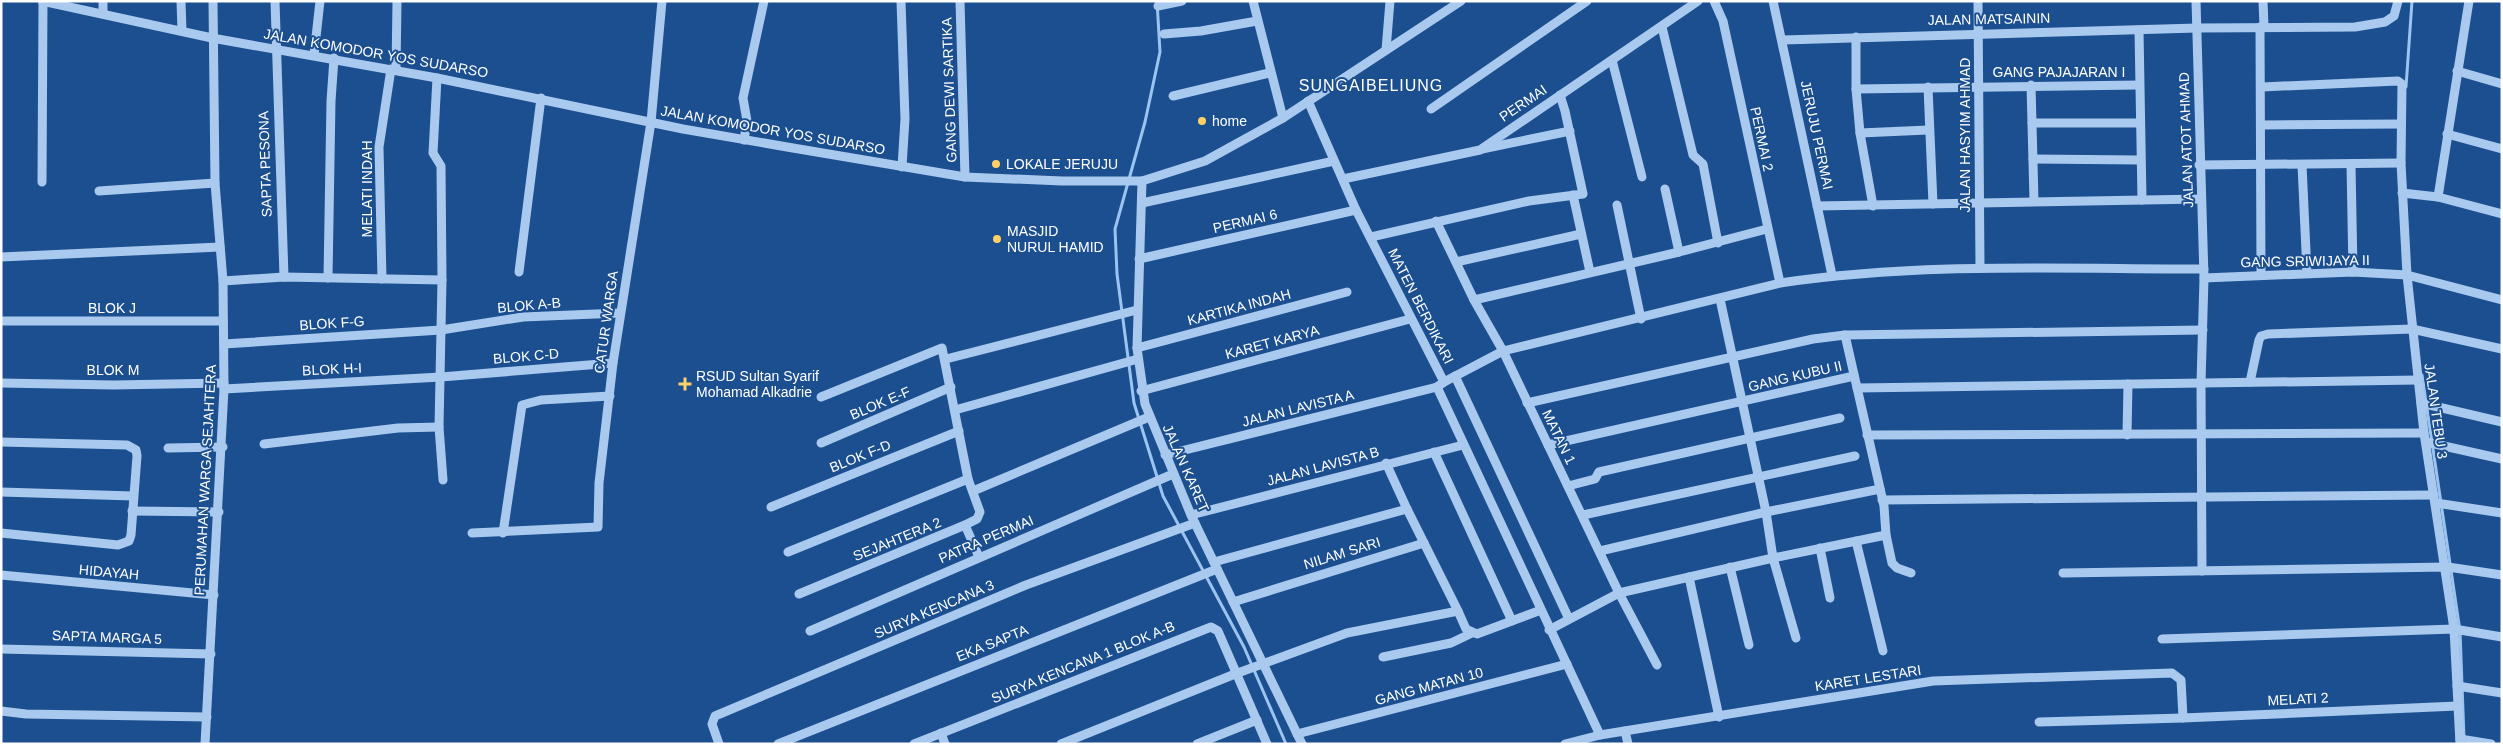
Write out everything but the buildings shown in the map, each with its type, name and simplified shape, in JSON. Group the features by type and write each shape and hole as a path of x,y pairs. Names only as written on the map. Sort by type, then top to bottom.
{"street":[{"path":"42,182 43,1"},
{"name":"JALAN KOMODOR YOS SUDARSO","path":"43,1 212,38 334,58 744,140 965,177 1020,181 1141,181 1204,161 1283,118 1461,1"},
{"path":"103,1 104,14"},
{"path":"181,1 182,31"},
{"name":"PERUMAHAN WARGA SEJAHTERA","path":"205,744 219,512 224,386 223,281 215,183 213,1"},
{"name":"SAPTA PESONA","path":"274,1 284,277"},
{"path":"314,55 320,1"},
{"name":"MELATI INDAH","path":"382,279 378,148 393,70 397,1"},
{"name":"CATUR WARGA","path":"503,533 598,527 599,483 613,363 651,122 662,1"},
{"path":"744,140 747,128 743,98 764,1"},
{"path":"901,1 905,119 902,167"},
{"name":"GANG DEWI SARTIKA","path":"960,1 965,177"},
{"path":"1158,6 1182,1"},
{"path":"1253,1 1283,118"},
{"path":"1386,50 1390,1"},
{"path":"1431,109 1587,1"},
{"name":"PERMAI","path":"1342,179 1480,150 1698,1"},
{"name":"PERMAI 2","path":"1714,1 1723,21 1780,283"},
{"name":"JERUJU PERMAI","path":"1773,1 1783,40 1832,275"},
{"name":"JALAN HASYIM AHMAD","path":"1978,1 1980,268"},
{"name":"JALAN ATOT AHMAD","path":"2196,1 2199,165 2204,274 2201,383 2203,435 2202,571"},
{"path":"2261,274 2263,1"},
{"name":"JALAN MATSAININ","path":"1783,40 1978,32 2262,27 2355,28 2386,22 2394,16 2398,1"},
{"path":"2438,197 2469,1"},
{"path":"1164,34 1201,31 1257,21"},
{"path":"1662,27 1693,155 1702,164 1718,243"},
{"path":"2138,30 2142,200"},
{"path":"1856,37 1856,89 1860,133 1873,206"},
{"path":"328,278 330,128 334,58"},
{"path":"1612,60 1642,177"},
{"path":"2457,71 2502,84"},
{"path":"1173,96 1270,73"},
{"path":"437,78 433,152 441,166 442,280 439,427 443,480"},
{"name":"JALAN TEBU 3","path":"2262,87 2400,82 2402,86 2401,163 2407,193 2411,276 2417,330 2418,380 2424,403 2428,440 2450,567 2458,630 2461,686 2457,706 2463,741"},
{"path":"2031,85 2034,201"},
{"name":"GANG PAJAJARAN I","path":"1856,89 2031,85 2139,85"},
{"path":"1928,87 1932,204"},
{"path":"1371,237 1529,201 1583,194 1570,131 1560,95"},
{"path":"519,272 541,98"},
{"name":"MATEN BERDIKARI","path":"1308,101 1356,210 1371,237 1440,385 1463,445 1600,735"},
{"path":"2032,123 2140,123"},
{"path":"2261,125 2401,124"},
{"path":"1860,133 1928,130"},
{"path":"1480,150 1570,131"},
{"path":"2447,134 2502,149"},
{"path":"2033,159 2140,160"},
{"path":"1142,203 1334,161"},
{"path":"2199,165 2401,163"},
{"path":"2351,164 2353,272"},
{"path":"2302,165 2307,273"},
{"name":"JALAN KARET","path":"1141,181 1142,203 1139,259 1133,310 1137,348 1136,359 1146,418 1165,455 1171,475 1192,521 1233,602 1260,665 1302,744"},
{"path":"99,191 215,183"},
{"path":"1665,189 1679,252"},
{"path":"2407,193 2438,197 2502,214"},
{"path":"1573,196 1590,272"},
{"path":"1818,206 2201,199"},
{"path":"1617,205 1641,319"},
{"name":"PERMAI 6","path":"1139,259 1356,210"},
{"name":"MATAN 1","path":"1436,221 1474,300 1503,351 1657,666"},
{"path":"1474,300 1718,243 1767,229"},
{"path":"1456,262 1582,234"},
{"path":"1,258 220,247"},
{"name":"GANG SRIWIJAYA II","path":"1832,275 1980,268 2204,274 2353,272 2411,276 2502,300"},
{"name":"JALAN LAVISTA A","path":"1165,455 1440,385 1503,351 1641,319 1780,283 1832,275"},
{"path":"223,281 284,277 442,280"},
{"name":"KARTIKA INDAH","path":"1137,348 1347,292"},
{"path":"1720,299 1766,512 1773,558 1796,638"},
{"path":"946,359 1133,310"},
{"name":"BLOK A-B","path":"441,330 523,317 620,313"},
{"name":"KARET KARYA","path":"1141,391 1410,319"},
{"name":"BLOK J","path":"1,322 223,321"},
{"name":"BLOK F-G","path":"224,344 441,330"},
{"path":"1527,403 1813,339 1845,335 2203,330"},
{"path":"2250,382 2262,336 2417,330 2502,349"},
{"path":"1845,335 1880,489 1892,563 1897,568 1911,573"},
{"path":"821,397 940,347 943,348 968,479"},
{"path":"955,410 1136,359"},
{"name":"BLOK C-D","path":"441,377 613,363"},
{"path":"1455,376 1570,619"},
{"name":"GANG KUBU II","path":"1548,445 1854,376"},
{"name":"BLOK H-I","path":"224,386 441,377"},
{"path":"1857,388 2418,380"},
{"name":"BLOK M","path":"1,383 224,386"},
{"path":"2127,435 2128,384"},
{"name":"BLOK E-F","path":"821,443 951,387"},
{"path":"472,533 503,533 522,405 541,400 610,396"},
{"path":"2424,403 2502,422"},
{"path":"973,491 1146,418"},
{"path":"1568,486 1595,479 1599,472 1840,418"},
{"path":"264,444 398,428 439,427"},
{"name":"BLOK F-D","path":"771,507 959,431"},
{"path":"1867,435 2203,435 2428,440 2502,459"},
{"path":"1,442 132,447 138,456 130,540 118,545 1,533"},
{"name":"JALAN LAVISTA B","path":"1192,521 1386,463 1463,445"},
{"path":"168,448 222,447"},
{"path":"1434,452 1512,621"},
{"path":"1582,515 1855,456"},
{"path":"1386,463 1466,629 1477,634 1541,610"},
{"name":"PATRA PERMAI","path":"810,631 1171,475"},
{"name":"SEJAHTERA 2","path":"788,552 968,479 980,516 965,525 798,594"},
{"path":"1600,551 1766,512 1880,489"},
{"path":"1,492 133,496"},
{"path":"1882,500 2202,496 2438,501 2502,513"},
{"name":"EKA SAPTA","path":"778,744 1215,567 1407,509"},
{"path":"132,511 219,512"},
{"name":"SURYA KENCANA 3","path":"719,744 712,724 715,716 1026,585 1171,532 1192,521"},
{"path":"965,525 979,557"},
{"path":"1549,630 1620,593 1730,567 1886,535"},
{"path":"1856,541 1884,651"},
{"name":"NILAM SARI","path":"1233,602 1424,543"},
{"path":"1820,548 1830,598"},
{"path":"1730,567 1749,645"},
{"path":"2063,572 2450,567 2502,575"},
{"name":"HIDAYAH","path":"1,575 214,595"},
{"path":"1689,577 1719,718"},
{"path":"1061,744 1237,673 1347,633 1458,612"},
{"name":"SURYA KENCANA 1 BLOK A-B","path":"914,744 1208,627 1214,627 1218,631 1237,673 1266,744"},
{"path":"2162,640 2458,630 2502,637"},
{"path":"1383,657 1451,643 1472,633"},
{"name":"SAPTA MARGA 5","path":"1,648 211,654"},
{"name":"GANG MATAN 10","path":"1297,734 1567,664"},
{"name":"KARET LESTARI","path":"1567,744 1600,735 1719,718 1933,681 2172,673 2181,680 2183,718"},
{"path":"2461,686 2502,693"},
{"name":"MELATI 2","path":"2039,722 2183,718 2457,706"},
{"path":"1,711 26,714 207,717"},
{"path":"1197,744 1257,720"},
{"path":"1625,731 1628,744"},
{"path":"941,733 945,744"},
{"path":"2463,741 2491,744"}],"waterway":[{"path":"1157,1 1160,52 1145,122 1115,229 1117,274 1134,403 1163,496 1244,647 1286,744"},
{"path":"2406,87 2412,1"},
{"path":"2422,375 2460,631 2464,738"}],"place":[{"name":"home","path":"1202,121"},
{"name":"LOKALE JERUJU","path":"996,164"},
{"name":"MASJID NURUL HAMID","path":"997,239"},
{"name":"RSUD Sultan Syarif Mohamad Alkadrie","path":"685,384"}],"district":[{"name":"SUNGAIBELIUNG","path":"1371,85"}]}
